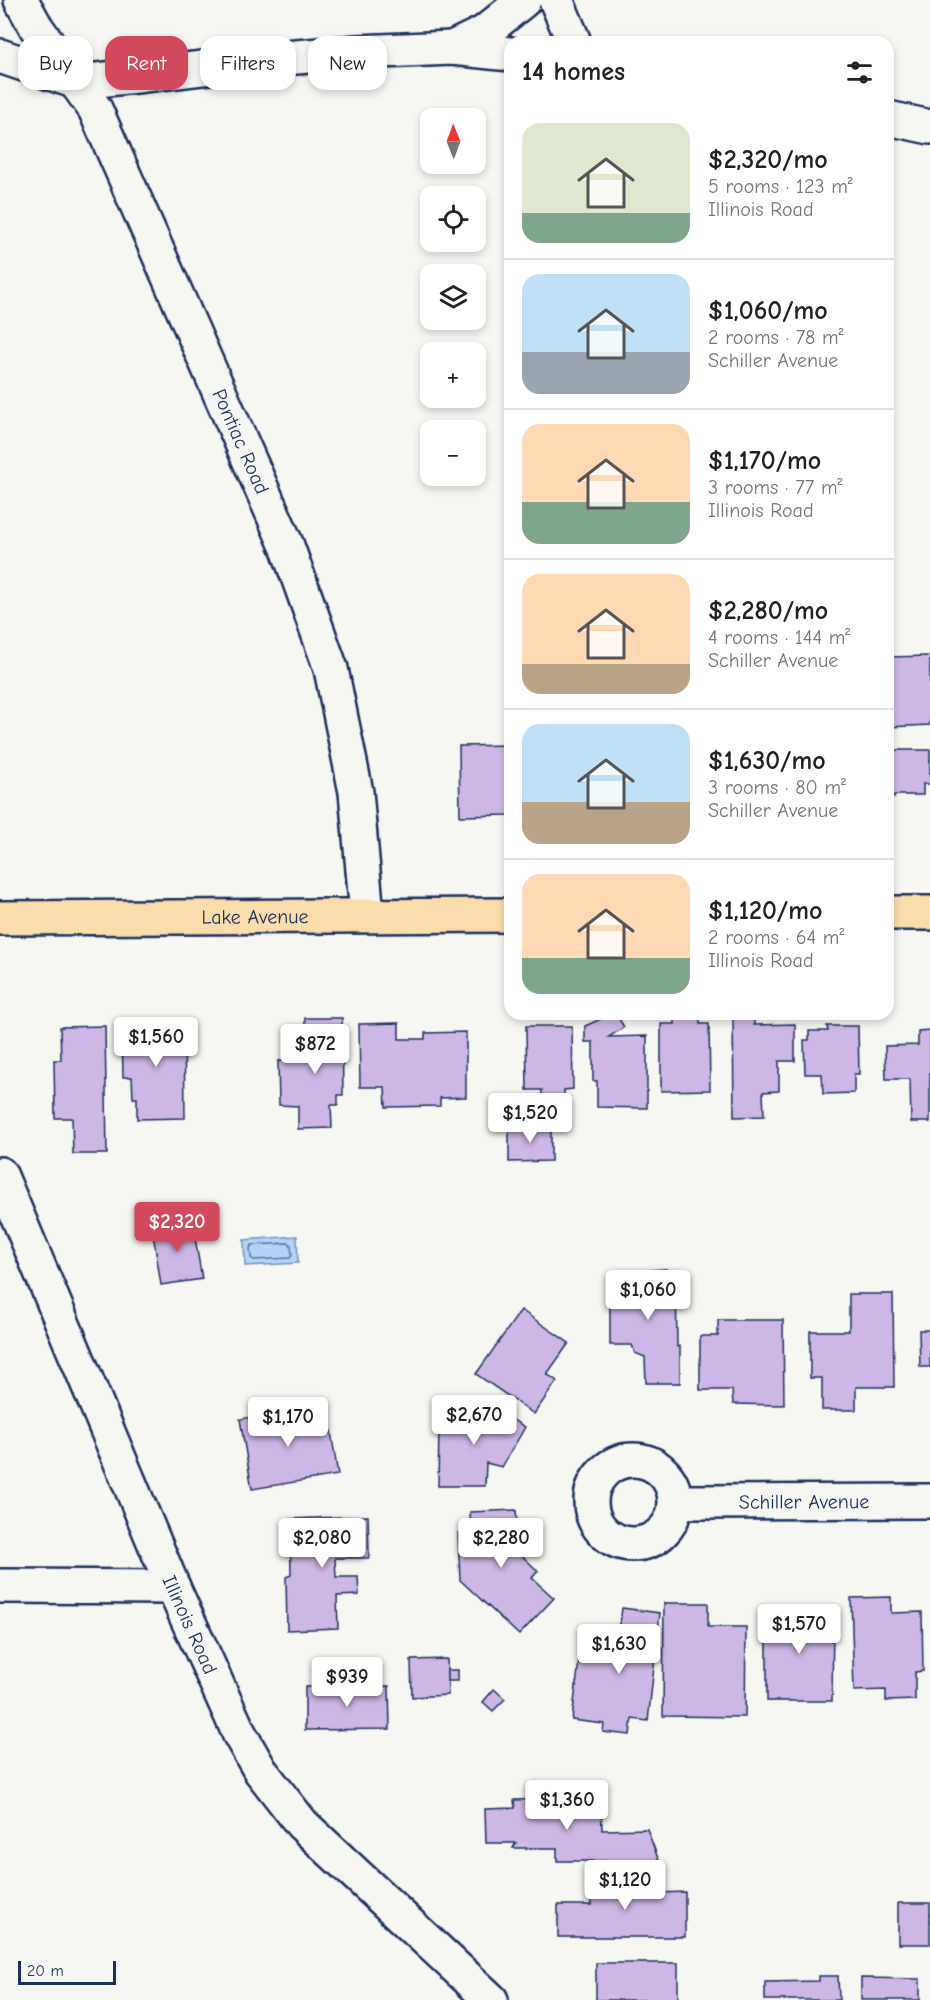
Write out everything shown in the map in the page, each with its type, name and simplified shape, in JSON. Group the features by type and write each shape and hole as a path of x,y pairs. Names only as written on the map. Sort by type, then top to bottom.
{"main road":[{"path":"894,913 930,913"},
{"name":"Lake Avenue","path":"0,918 504,915"}],"street":[{"name":"Pontiac Road","path":"21,0 43,36"},
{"path":"452,48 485,32 524,0"},
{"path":"556,0 571,36"},
{"path":"93,80 284,58 357,52 452,48 504,53"},
{"path":"0,56 18,62"},
{"name":"Pontiac Road","path":"82,90 100,120 287,546 316,625 331,669 354,782 367,915"},
{"path":"894,119 930,127"},
{"name":"Illinois Road","path":"0,1174 173,1587 239,1733 260,1770 302,1824 490,2000"},
{"name":"Schiller Avenue","path":"676,1502 930,1501"},
{"path":"0,1587 173,1587"}],"water":[{"path":"297,1236 298,1263 245,1266 244,1240"}],"building":[{"path":"930,656 930,725 894,727 894,657"},
{"path":"504,745 504,815 460,816 459,746"},
{"path":"894,750 930,750 930,784 923,784 923,795 894,795"},
{"path":"305,1018 342,1018 343,1095 338,1095 338,1105 331,1105 332,1128 298,1129 298,1106 279,1105 278,1061 306,1060 305,1042 308,1042 308,1033 305,1033"},
{"path":"598,1020 620,1020 624,1027 609,1037 647,1036 647,1108 597,1107 597,1081 593,1081 593,1042 585,1042 585,1026"},
{"path":"675,1020 700,1020 700,1024 709,1024 710,1090 661,1091 661,1024 675,1024"},
{"path":"733,1020 754,1020 754,1025 795,1024 795,1061 779,1061 779,1091 763,1092 764,1116 734,1117"},
{"path":"184,1022 185,1118 137,1119 137,1098 133,1098 132,1077 123,1077 122,1023"},
{"path":"399,1023 399,1039 425,1039 425,1033 466,1032 466,1097 440,1098 440,1106 386,1107 385,1087 360,1087 359,1024"},
{"path":"105,1026 107,1154 73,1154 72,1118 55,1118 54,1060 61,1060 60,1027"},
{"path":"526,1026 572,1026 573,1089 564,1090 564,1099 542,1100 542,1090 527,1090"},
{"path":"827,1026 858,1026 859,1074 854,1074 854,1093 823,1094 822,1074 805,1074 804,1040 809,1040 809,1031 828,1031"},
{"path":"930,1030 930,1122 911,1122 910,1079 886,1079 885,1046 918,1045 918,1031"},
{"path":"509,1127 551,1127 551,1161 509,1162"},
{"path":"192,1220 202,1279 161,1285 152,1227"},
{"path":"666,1269 676,1272 680,1383 646,1383 645,1357 635,1353 632,1345 610,1345 610,1274 647,1273 650,1270"},
{"path":"849,1294 893,1294 894,1387 856,1387 856,1410 822,1410 822,1378 810,1378 810,1331 849,1331"},
{"path":"521,1310 569,1343 547,1374 557,1381 534,1414 476,1374"},
{"path":"718,1320 783,1320 784,1405 733,1404 732,1390 700,1390 700,1336 718,1336"},
{"path":"919,1330 930,1330 930,1367 920,1367"},
{"path":"489,1406 525,1427 502,1467 486,1463 485,1486 438,1486 439,1428 442,1428 443,1414 484,1414"},
{"path":"304,1409 305,1417 328,1413 338,1475 252,1489 240,1419"},
{"path":"516,1510 519,1553 538,1571 532,1578 554,1598 519,1635 460,1580 458,1533 471,1532 470,1512"},
{"path":"368,1516 369,1558 335,1558 336,1577 358,1577 359,1595 337,1596 338,1628 287,1630 286,1577 291,1575 290,1519"},
{"path":"891,1597 891,1613 922,1612 923,1671 915,1672 915,1700 886,1701 886,1690 854,1691 851,1598"},
{"path":"664,1603 708,1603 708,1627 746,1627 745,1717 663,1716"},
{"path":"622,1608 660,1613 648,1721 632,1719 630,1735 603,1732 604,1724 572,1720 581,1644 617,1648"},
{"path":"767,1608 818,1608 818,1617 833,1618 832,1701 767,1701"},
{"path":"447,1659 448,1695 412,1697 411,1660"},
{"path":"447,1670 458,1670 458,1681 447,1681"},
{"path":"389,1686 390,1729 305,1730 305,1687"},
{"path":"494,1689 505,1699 493,1711 483,1702"},
{"path":"601,1798 602,1830 647,1829 659,1861 557,1861 557,1848 513,1848 516,1843 486,1843 485,1809 515,1808 514,1800"},
{"path":"658,1876 658,1893 685,1892 685,1937 558,1937 558,1905 592,1905 592,1877"},
{"path":"898,1903 930,1903 930,1944 898,1944"},
{"path":"596,1963 678,1963 678,2000 596,2000"},
{"path":"819,1976 838,1976 839,2000 765,2000 765,1982 819,1981"},
{"path":"861,1978 920,1979 920,2000 861,2000"}]}
